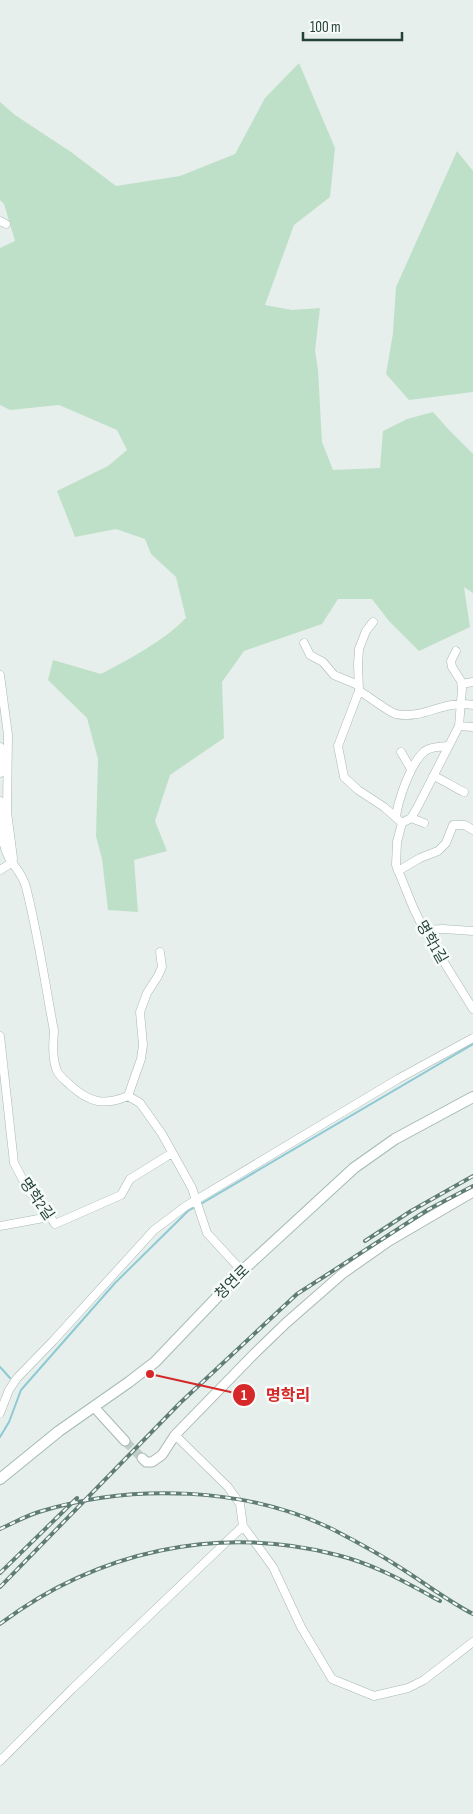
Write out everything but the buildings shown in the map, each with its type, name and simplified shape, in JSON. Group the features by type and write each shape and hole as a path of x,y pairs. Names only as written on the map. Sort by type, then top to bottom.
{"main road":[{"name":"청연로","path":"0,1479 59,1431 155,1362 242,1272 337,1182 370,1156 411,1130 473,1097"}],"street":[{"path":"373,622 366,631 359,649 359,688 338,746 344,777 358,790 399,820 411,818 424,823"},
{"path":"304,643 310,655 323,662 334,675 359,688 393,714 414,716 441,707 462,703 473,705"},
{"path":"411,818 459,726 462,684 452,667 451,661 456,651"},
{"path":"0,675 8,735 7,812 13,862"},
{"path":"462,684 473,682"},
{"path":"459,726 473,727"},
{"name":"명학1길","path":"448,746 425,751 411,769 397,810 399,820 396,865 424,930 473,1009"},
{"path":"0,747 0,773"},
{"path":"401,752 411,769"},
{"path":"433,776 464,792"},
{"path":"0,801 5,846 26,885 54,1031 53,1050 57,1072 78,1092 90,1100 100,1102 114,1101 128,1096 140,1103 186,1175 207,1233 242,1272"},
{"path":"398,871 420,858 438,851 446,843 454,825 464,825 473,830"},
{"path":"0,870 13,862"},
{"path":"424,930 473,931"},
{"path":"128,1096 143,1045 140,1012 147,993 162,966 160,952"},
{"name":"명학2길","path":"0,1036 14,1162 30,1193 39,1200 55,1224 120,1195 130,1179 172,1153"},
{"path":"0,1413 16,1378 53,1341 154,1230 196,1202 398,1079 473,1038"},
{"path":"142,1458 146,1462 157,1460 174,1435 254,1353 342,1274 390,1241 473,1192"},
{"path":"0,1226 49,1217"},
{"path":"94,1406 125,1441"},
{"path":"174,1435 228,1487 240,1504 243,1526 273,1567 302,1627 332,1679 374,1696 408,1688 424,1680 473,1642"},
{"path":"0,1761 72,1689 243,1526"}],"green space":[{"path":"299,63 335,148 330,197 294,225 265,305 292,310 320,308 315,351 318,369 322,442 333,470 380,468 383,431 407,419 433,412 473,454 473,593 464,587 470,627 419,651 389,621 372,599 338,599 322,624 244,651 222,682 224,738 170,775 155,821 167,851 134,860 138,912 108,910 102,859 96,836 98,759 87,718 48,680 53,660 101,674 135,656 177,627 186,618 176,577 151,554 145,539 116,529 75,537 57,491 108,466 127,450 117,430 59,405 10,410 0,405 0,248 15,241 4,204 0,200 0,102 15,115 71,152 116,186 180,176 235,154 265,98"},
{"path":"457,151 473,171 473,392 409,400 386,374 393,333 396,287"}],"waterway":[{"path":"199,1205 473,1044"},
{"path":"0,1437 9,1422 21,1390 115,1283 188,1211 195,1207"},
{"path":"0,1367 10,1378"}],"tunnel":[{"path":"125,1441 142,1458"}],"railway":[{"path":"365,1241 411,1211 473,1176"},
{"path":"0,1587 180,1403 297,1294 429,1209 473,1186"},
{"path":"0,1529 42,1511 77,1502 114,1496 152,1493 228,1498 265,1505 300,1516 334,1530 406,1571 453,1603 473,1614"},
{"path":"0,1573 77,1498"},
{"path":"0,1624 37,1599 77,1578 118,1562 161,1550 204,1544 248,1542 293,1546 337,1555 377,1569 440,1601"}],"place":[{"name":"명학리","path":"150,1374"}]}
